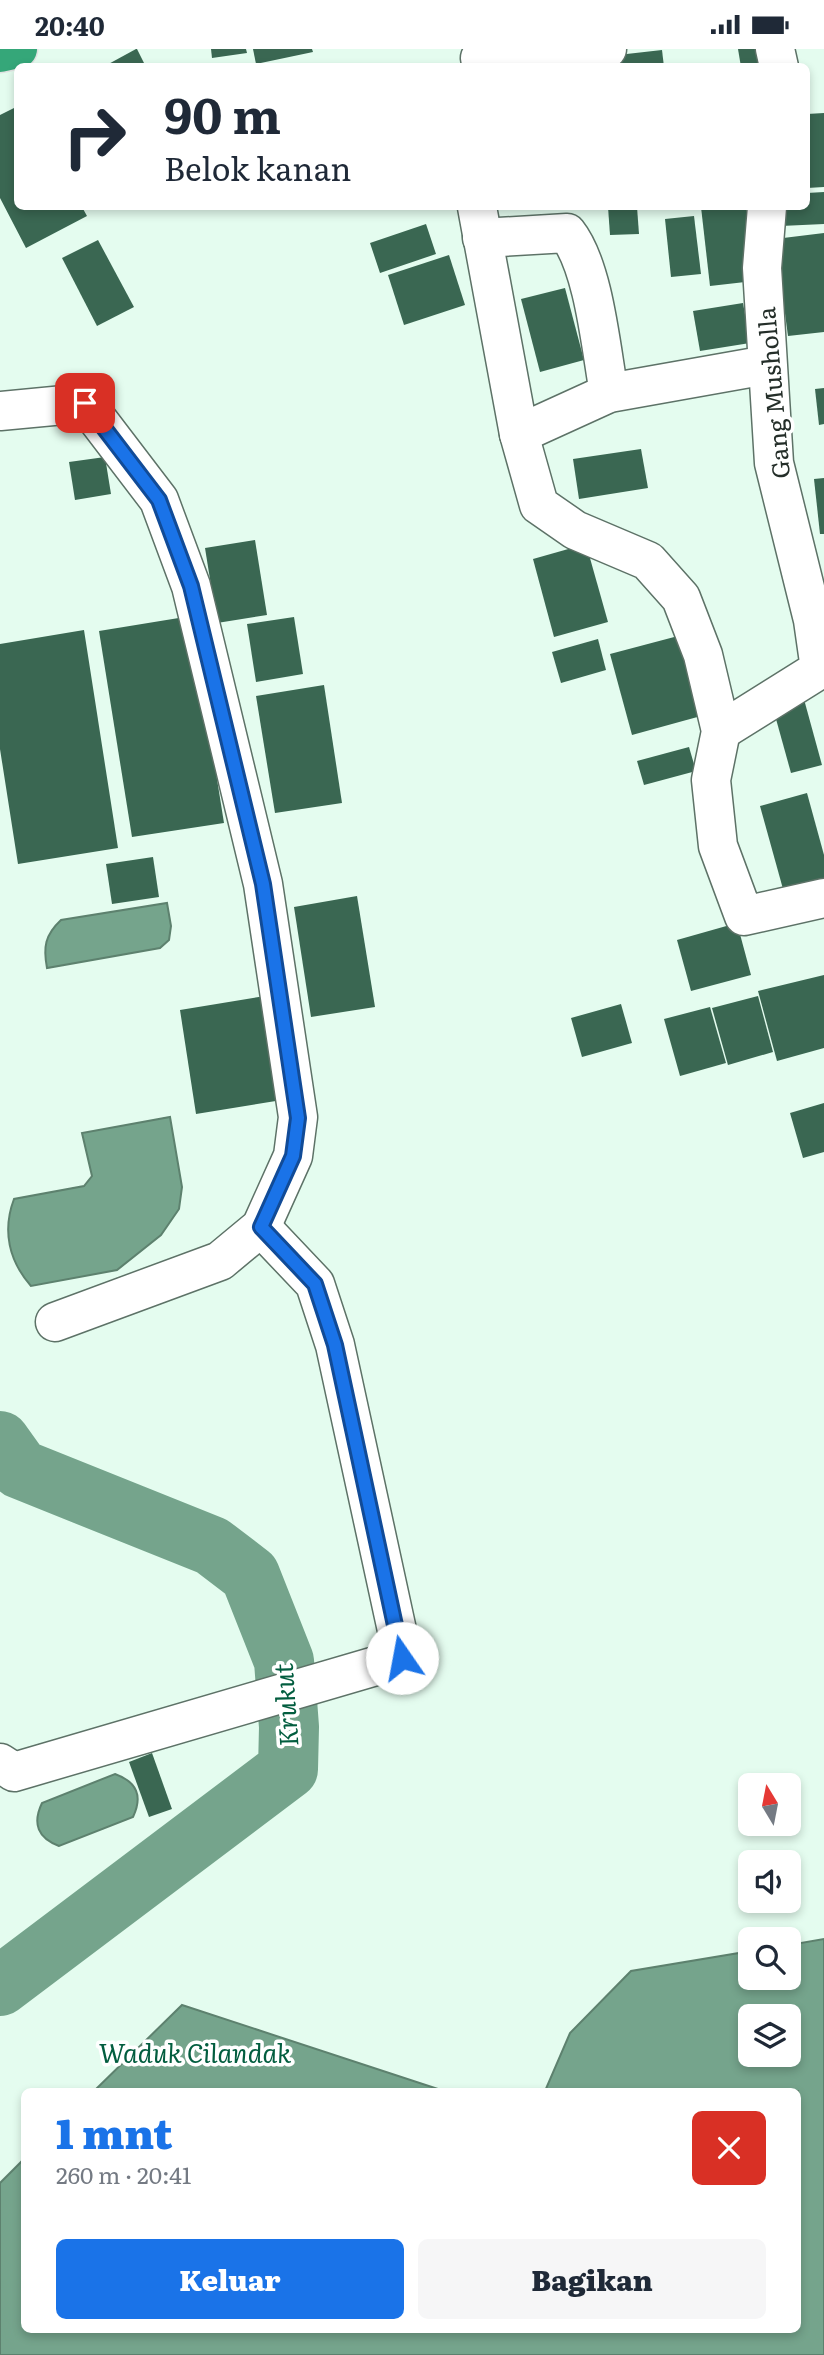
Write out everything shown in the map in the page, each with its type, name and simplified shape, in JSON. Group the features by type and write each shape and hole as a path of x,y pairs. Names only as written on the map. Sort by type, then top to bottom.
{"highway":[{"path":"0,53 18,49"}],"street":[{"path":"479,58 607,49"},
{"name":"Gang Musholla","path":"721,731 820,669 813,620 774,463 762,268 768,210"},
{"path":"609,393 586,274 577,246 567,233 479,222 519,434 539,505 575,530 648,561 681,598 704,655 721,731 711,780 718,846 744,916 824,898"},
{"path":"519,434 609,393 767,365"},
{"path":"0,411 85,403 159,500 191,586 263,884 298,1118 293,1156 261,1227 220,1261 55,1322"},
{"path":"0,1763 14,1772 249,1706 402,1658 335,1345 315,1284 261,1227"}],"water":[{"path":"167,903 171,926 169,940 160,948 47,968 46,942 61,920"},
{"path":"170,1117 182,1187 179,1209 161,1235 117,1270 31,1286 17,1266 10,1245 8,1223 14,1199 84,1186 92,1176 82,1133"},
{"path":"115,1774 128,1781 136,1791 138,1803 133,1817 59,1846 46,1839 37,1824 42,1803"},
{"path":"824,1939 824,2355 0,2355 0,2183 21,2162 21,2333 801,2333 801,2088 546,2088 570,2033 631,1971 738,1953 738,1990 801,1990 801,1943"},
{"name":"Waduk Cilandak","path":"182,2005 435,2088 97,2088"}],"building":[{"path":"136,49 144,63 110,63"},
{"path":"211,49 246,49 247,53 212,58"},
{"path":"253,49 312,49 313,52 261,63 256,63"},
{"path":"738,49 769,49 771,63 740,63"},
{"path":"662,50 664,63 601,63 600,57"},
{"path":"14,108 14,210 84,210 87,216 26,248 0,198 0,115"},
{"path":"824,113 824,187 810,188 810,114"},
{"path":"824,192 824,224 781,226 780,210 810,210 810,193"},
{"path":"608,210 637,210 639,234 610,235"},
{"path":"701,210 746,210 754,281 710,286"},
{"path":"694,216 701,274 671,277 665,219"},
{"path":"426,224 436,254 380,273 370,243"},
{"path":"824,233 824,332 788,336 775,239"},
{"path":"98,240 134,307 97,326 62,258"},
{"path":"449,255 465,305 404,325 388,275"},
{"path":"565,288 584,360 540,372 521,299"},
{"path":"743,303 750,343 700,351 693,311"},
{"path":"824,388 824,424 819,425 815,389"},
{"path":"641,449 648,488 579,499 573,459"},
{"path":"105,457 111,494 75,500 69,462"},
{"path":"824,478 824,534 820,534 814,479"},
{"path":"255,540 267,615 217,623 205,548"},
{"path":"586,544 608,622 554,637 533,559"},
{"path":"191,616 224,823 132,837 99,631"},
{"path":"294,617 303,674 256,682 247,624"},
{"path":"84,630 118,848 18,864 0,749 0,644"},
{"path":"678,636 701,716 632,735 610,654"},
{"path":"598,639 606,670 561,683 552,652"},
{"path":"324,685 342,803 275,813 256,696"},
{"path":"802,692 822,765 791,773 771,701"},
{"path":"689,747 696,771 644,785 637,761"},
{"path":"807,793 824,855 824,878 783,889 760,806"},
{"path":"153,857 159,897 112,904 106,864"},
{"path":"357,896 375,1007 311,1017 294,907"},
{"path":"737,923 751,975 691,991 677,940"},
{"path":"824,975 824,1048 777,1061 758,991"},
{"path":"265,996 282,1100 196,1114 180,1010"},
{"path":"758,996 773,1052 728,1065 712,1008"},
{"path":"621,1004 632,1043 582,1057 571,1018"},
{"path":"710,1007 726,1063 680,1076 664,1019"},
{"path":"824,1103 824,1152 803,1158 790,1113"},
{"path":"152,1753 172,1809 149,1817 129,1762"}],"waterway":[{"name":"Krukut","path":"0,1441 20,1469 212,1546 250,1575 284,1661 289,1727 288,1769 0,1986"}],"route":[{"path":"85,403 159,500 191,586 263,884 298,1118 293,1156 261,1227 315,1284 335,1345 402,1658"}]}
